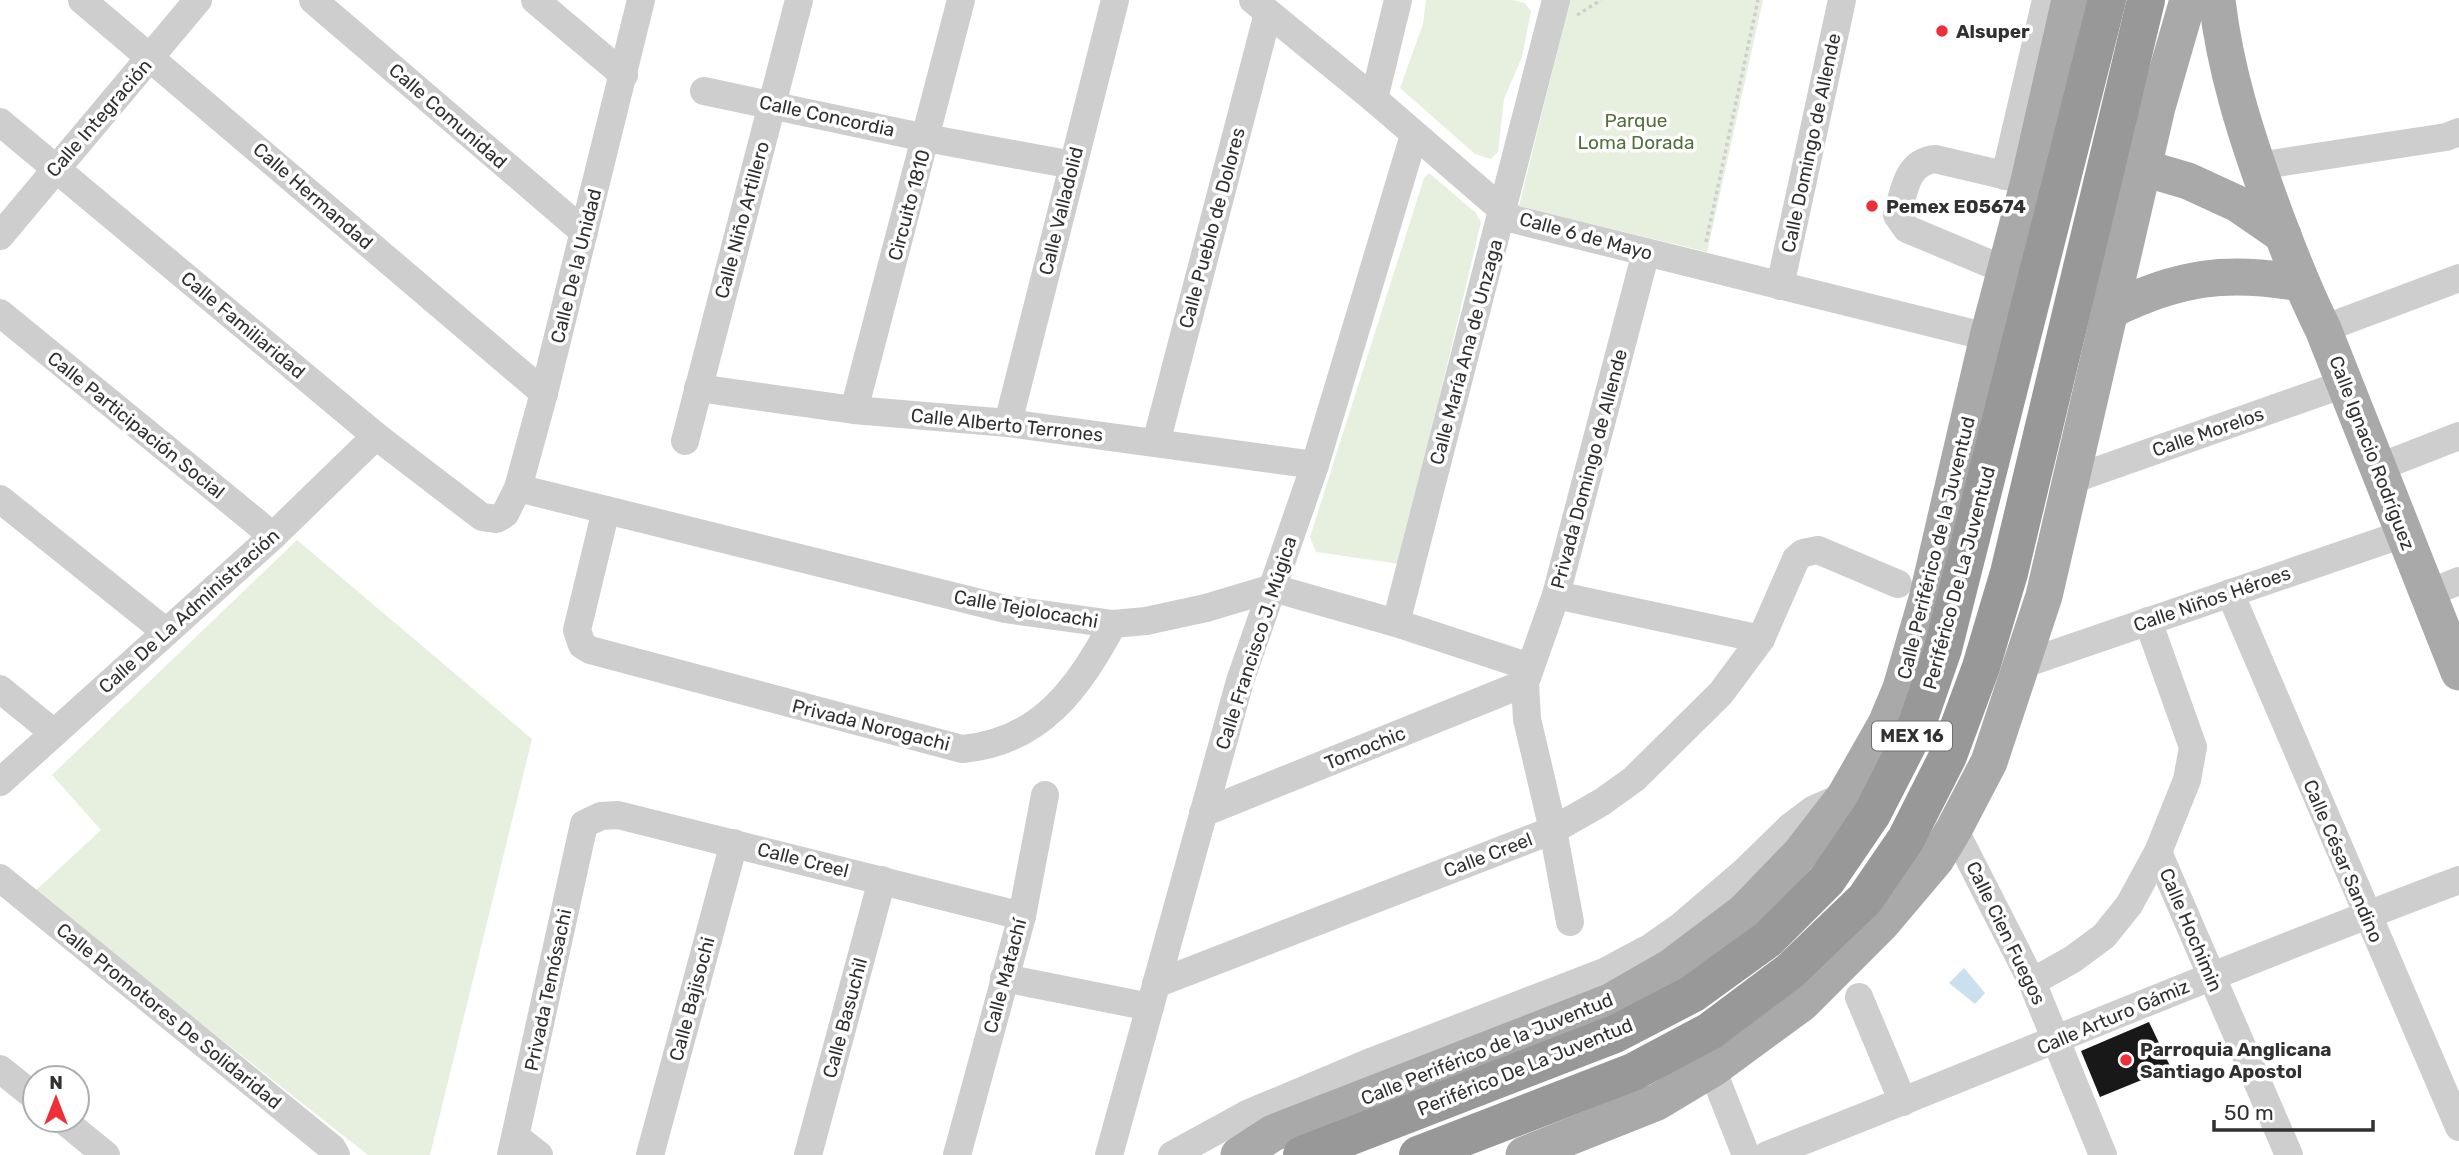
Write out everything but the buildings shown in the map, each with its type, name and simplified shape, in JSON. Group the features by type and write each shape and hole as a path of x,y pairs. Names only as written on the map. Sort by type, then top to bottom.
{"highway":[{"name":"Periférico De La Juventud","path":"1304,1154 1615,1034 1681,1000 1768,939 1827,880 1872,814 1915,730 1943,649 2107,0"},
{"name":"MEX 16","path":"1418,1155 1633,1072 1710,1031 1790,971 1865,899 1906,838 1952,743 1981,667 2009,573 2146,0"}],"main road":[{"name":"Calle Periférico de la Juventud","path":"1240,1155 1273,1133 1610,1002 1671,967 1689,937 1744,912 1791,864 1845,796 1886,724 1927,599 2005,270 2017,178 2047,143 2070,0"},
{"path":"1524,1155 1657,1102 1712,1069 1802,1003 1881,924 1936,859 1954,829 1989,762 2044,596 2111,310 2137,165 2158,107 2188,0"},
{"name":"Calle Ignacio Rodríguez","path":"2217,0 2222,43 2233,91 2300,283 2323,329 2403,534 2443,588 2459,672"},
{"path":"2047,143 2137,165 2188,181 2238,204 2283,235"},
{"path":"2111,310 2146,293 2210,278 2262,276 2300,283"}],"street":[{"name":"Calle Hermandad","path":"82,0 544,393"},
{"name":"Calle Integración","path":"0,236 198,0"},
{"name":"Calle Comunidad","path":"313,0 584,232"},
{"path":"535,0 624,75"},
{"name":"Calle De la Unidad","path":"491,519 505,514 518,488 641,0"},
{"name":"Calle Niño Artillero","path":"685,441 799,0"},
{"name":"Circuito 1810","path":"854,410 961,0"},
{"name":"Calle Valladolid","path":"1007,423 1115,0"},
{"path":"1374,99 1398,0"},
{"name":"Calle Domingo de Allende","path":"1780,286 1842,0"},
{"path":"2005,270 1907,229 1897,215 1911,171 1927,160 1935,159 2017,178 2046,0"},
{"name":"Calle María Ana de Unzaga","path":"1396,623 1503,211 1565,4"},
{"name":"Calle 6 de Mayo","path":"1261,6 1513,219 1988,337"},
{"name":"Calle Pueblo de Dolores","path":"1156,443 1261,6"},
{"name":"Calle Concordia","path":"704,91 926,138 1073,165"},
{"name":"Calle Familiaridad","path":"0,122 376,436 477,514 491,519"},
{"path":"2258,166 2459,132"},
{"name":"Calle Francisco J. Múgica","path":"1109,1155 1240,681 1315,465 1414,135"},
{"name":"Privada Domingo de Allende","path":"1528,675 1556,595 1646,252"},
{"path":"2323,329 2459,278"},
{"name":"Calle Participación Social","path":"0,313 273,536"},
{"name":"Calle Morelos","path":"2071,480 2344,384"},
{"name":"Calle Alberto Terrones","path":"698,388 854,410 1007,423 1315,465"},
{"name":"Calle De La Administración","path":"0,782 273,536 376,436"},
{"path":"2377,468 2459,436"},
{"name":"Calle Tejolocachi","path":"518,488 1005,609 1113,624 1146,621 1206,608 1273,588"},
{"path":"0,499 166,632"},
{"name":"Privada Norogachi","path":"606,510 577,630 582,645 599,655 962,748 1003,740 1033,725 1049,713 1074,689 1090,667 1113,624"},
{"name":"Calle Niños Héroes","path":"2021,664 2403,534"},
{"name":"Calle Creel","path":"1153,995 1553,830 1602,802 1634,779 1721,693 1761,639 1796,559 1803,553 1818,550 1898,584"},
{"path":"1273,588 1396,623 1528,675 1527,719 1553,830 1570,922"},
{"name":"Calle César Sandino","path":"2230,593 2459,1127"},
{"path":"1556,595 1761,639"},
{"name":"Calle Hochimin","path":"2148,621 2193,747 2187,780 2158,852 2289,1155"},
{"name":"Tomochic","path":"1203,813 1528,675"},
{"path":"0,689 54,733"},
{"name":"Calle Matachí","path":"957,1155 1022,916 1045,794"},
{"name":"Calle Creel","path":"584,824 601,816 618,815 1022,916"},
{"name":"Privada Temósachi","path":"513,1146 584,824"},
{"name":"Calle Cien Fuegos","path":"1954,829 2032,982 2103,1155"},
{"name":"Calle Bajisochi","path":"650,1155 734,844"},
{"path":"2032,982 2073,959 2104,936 2129,905 2158,852"},
{"name":"Calle Promotores De Solidaridad","path":"0,878 331,1148 336,1155"},
{"name":"Calle Basuchil","path":"808,1155 882,880"},
{"name":"Calle Arturo Gámiz","path":"1767,1155 2211,976 2459,880"},
{"path":"1172,1155 1247,1114 1360,1066 1604,972 1651,947 1689,937"},
{"path":"1004,978 1153,995"},
{"path":"1859,997 1903,1102"},
{"path":"0,1069 21,1086"},
{"path":"1712,1069 1746,1155"},
{"path":"80,1134 106,1155"},
{"path":"513,1146 539,1155"}],"path":[{"path":"1565,4 1572,18 1601,0"},
{"path":"1706,244 1758,0"}],"green space":[{"path":"1426,0 1513,0 1525,3 1531,11 1522,57 1504,99 1498,152 1491,159 1475,154 1400,88 1423,24"},
{"name":"Parque Loma Dorada","path":"1570,0 1763,0 1707,252 1519,206"},
{"path":"1429,173 1476,213 1481,222 1400,564 1316,552 1310,537 1424,178"},
{"path":"297,540 532,739 430,1155 368,1155 34,892 101,830 52,775"}],"water":[{"path":"1964,968 1985,993 1975,1004 1949,983"}],"place":[{"name":"Alsuper","path":"1942,31"},
{"name":"Pemex E05674","path":"1872,206"},
{"name":"Parroquia Anglicana Santiago Apostol","path":"2126,1060"}]}
